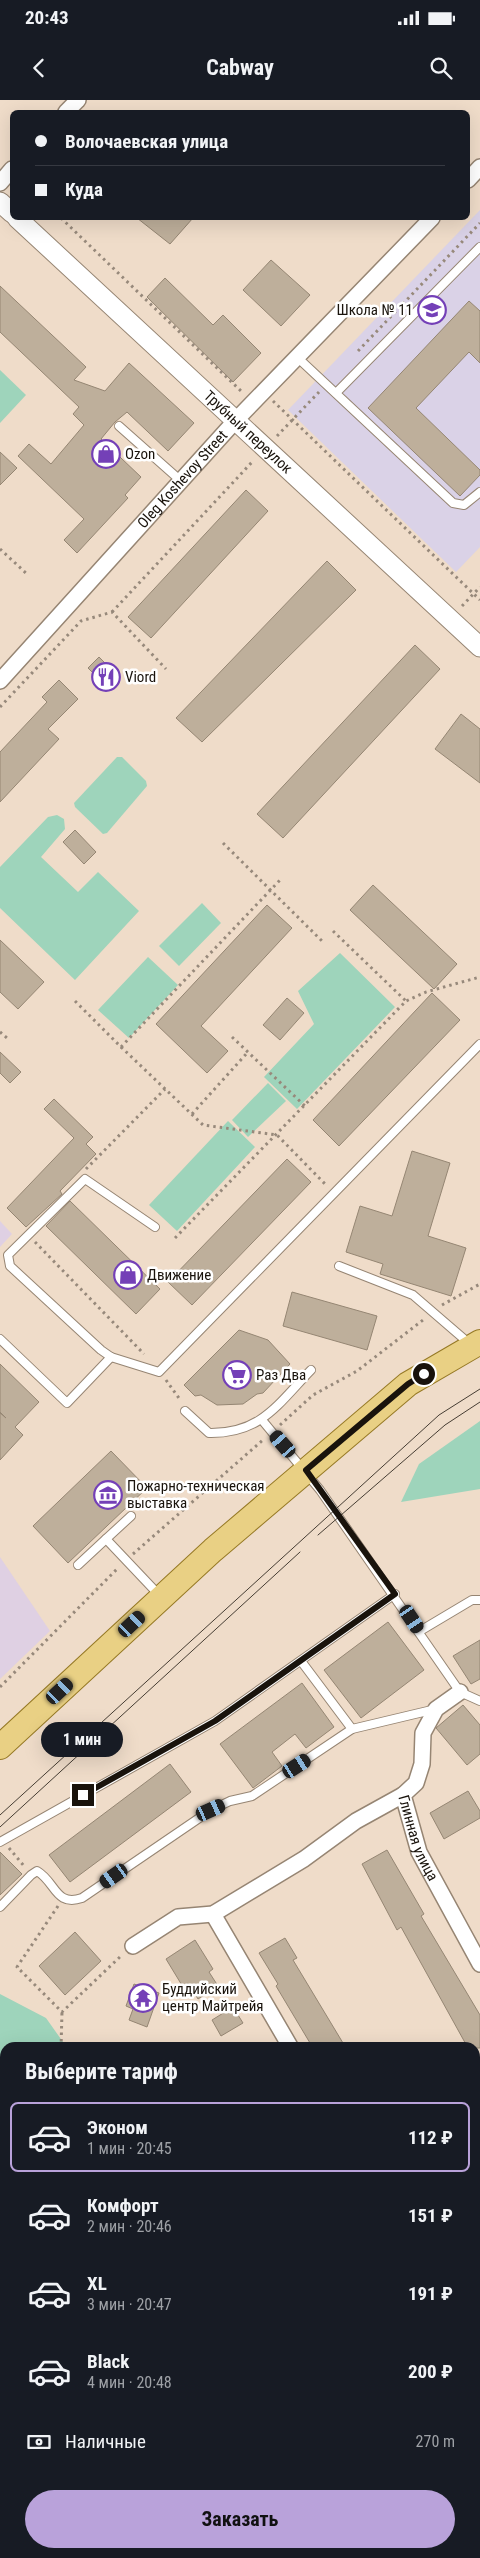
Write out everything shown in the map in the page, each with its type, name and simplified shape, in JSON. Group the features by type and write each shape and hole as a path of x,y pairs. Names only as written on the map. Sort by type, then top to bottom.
{"main road":[{"path":"0,1747 161,1597 306,1470 408,1384 476,1344"}],"street":[{"path":"68,110 78,100"},
{"path":"470,178 480,167"},
{"path":"0,183 10,171"},
{"path":"0,202 10,211"},
{"name":"Трубный переулок","path":"19,220 480,647"},
{"name":"Oleg Koshevoy Street","path":"0,681 236,420 430,220"},
{"name":"Глинная улица","path":"460,1692 436,1709 423,1733 422,1764 416,1783 403,1795 419,1852 480,1964"},
{"path":"133,1946 178,1917 213,1914 304,1859 356,1821 403,1795"},
{"path":"213,1914 288,2042"}],"lane":[{"path":"336,393 480,247"},
{"path":"298,358 453,503 464,505 480,492"},
{"path":"119,426 181,481"},
{"path":"155,1227 85,1179 8,1255 10,1266 101,1350 111,1357 159,1372 480,1044"},
{"path":"339,1266 413,1295 476,1344"},
{"path":"0,1339 67,1403 111,1357"},
{"path":"184,1411 208,1433 228,1433 262,1420 311,1370"},
{"path":"262,1420 306,1470 395,1594 460,1692 480,1701"},
{"path":"78,1565 131,1516"},
{"path":"106,1539 161,1597"},
{"path":"1,1841 215,1721 395,1594"},
{"path":"420,1631 472,1600 480,1600"},
{"path":"301,1661 352,1729"},
{"path":"0,1907 37,1871 41,1873 63,1899 73,1901 82,1898 211,1810 230,1801 252,1796 352,1729 436,1709"}],"path":[{"path":"63,220 240,390"},
{"path":"353,356 480,223"},
{"path":"0,707 81,621 112,612 326,384"},
{"path":"292,420 480,600"},
{"path":"0,549 27,574"},
{"path":"450,619 480,587"},
{"path":"112,612 166,668"},
{"path":"223,842 322,941"},
{"path":"121,1047 281,878"},
{"path":"333,931 406,1001"},
{"path":"175,1238 406,1001 426,992 480,978"},
{"path":"75,1000 203,1125 277,1135 334,1193"},
{"path":"0,1032 7,1038"},
{"path":"232,1037 305,1106"},
{"path":"192,1114 248,1052"},
{"path":"86,1170 165,1089"},
{"path":"33,1238 37,1245 134,1343"},
{"path":"272,1432 313,1395 357,1371 434,1311 480,1284"},
{"path":"1,1841 31,1875"},
{"path":"62,2012 17,1967 63,1899"},
{"path":"61,2042 62,2012 133,1946"}],"shaded area":[{"name":"Школа № 11","path":"480,210 480,547 456,572 288,410"},
{"path":"0,1221 12,1234 0,1247"},
{"path":"0,1557 50,1631 0,1679"}],"green space":[{"path":"0,370 26,395 0,423"},
{"path":"117,757 122,757 146,781 147,786 107,833 103,834 75,807 74,803"},
{"path":"57,815 64,819 65,829 41,857 78,892 98,872 139,911 75,980 0,908 0,867 48,817"},
{"path":"202,903 221,923 179,966 159,946"},
{"path":"340,953 395,1007 297,1109 264,1077 314,1024 298,991"},
{"path":"148,957 178,985 129,1038 98,1010"},
{"path":"268,1083 286,1101 248,1137 232,1120"},
{"path":"228,1121 255,1147 177,1231 149,1205"},
{"path":"480,1421 480,1489 401,1502 419,1464"},
{"path":"0,1994 46,2018 63,2042 0,2042"}],"building":[{"path":"140,220 191,220 170,244"},
{"path":"271,260 310,295 281,326 243,290"},
{"path":"165,278 213,325 223,315 261,353 233,382 147,297"},
{"path":"0,286 86,367 74,380 105,391 129,363 194,423 168,451 127,412 115,422 101,439 141,477 125,495 128,498 77,553 64,540 84,519 18,456 29,444 51,464 84,425 73,414 79,407 0,332"},
{"path":"469,301 480,311 480,363 469,352 416,408 480,470 480,475 460,496 368,408"},
{"path":"0,452 17,468 0,485"},
{"path":"246,490 268,511 151,638 128,617"},
{"path":"327,561 356,590 202,742 176,718"},
{"path":"415,645 440,669 283,838 257,814"},
{"path":"99,657 118,676 107,687 88,668"},
{"path":"59,680 78,699 48,729 59,739 0,802 0,752 47,702 42,697"},
{"path":"461,714 480,729 480,783 435,749"},
{"path":"75,830 96,852 84,864 63,842"},
{"path":"373,885 457,964 434,989 350,910"},
{"path":"267,905 292,928 201,1026 228,1051 207,1073 156,1024"},
{"path":"0,940 44,982 18,1009 0,992"},
{"path":"432,993 460,1020 339,1146 313,1120"},
{"path":"287,998 304,1013 280,1040 263,1025"},
{"path":"0,1052 21,1072 10,1083 0,1073"},
{"path":"54,1099 93,1137 86,1144 96,1154 60,1191 62,1194 26,1227 7,1208 74,1138 44,1109"},
{"path":"412,1151 450,1163 428,1236 466,1248 451,1296 380,1274 383,1264 346,1252 360,1206 392,1216"},
{"path":"287,1159 311,1182 192,1305 168,1282"},
{"path":"70,1201 160,1289 136,1314 46,1226"},
{"path":"292,1292 377,1316 367,1350 283,1326"},
{"name":"Раз Два","path":"239,1330 268,1340 290,1364 263,1393 257,1394 243,1404 217,1405 201,1395 195,1396 184,1385"},
{"path":"0,1364 39,1402 15,1427 23,1435 0,1460 0,1413 6,1418 0,1412"},
{"path":"111,1451 147,1488 68,1563 33,1526"},
{"path":"388,1622 424,1670 361,1718 324,1670"},
{"path":"480,1640 480,1679 471,1684 453,1656"},
{"path":"302,1683 334,1727 306,1748 295,1734 272,1752 282,1766 253,1788 220,1744"},
{"path":"463,1705 480,1725 480,1754 467,1765 436,1728"},
{"path":"170,1764 191,1792 70,1882 49,1855"},
{"path":"468,1791 480,1811 480,1818 444,1839 430,1813"},
{"path":"387,1850 424,1914 421,1916 480,2015 480,2042 465,2042 401,1927 397,1930 362,1864"},
{"path":"0,1852 22,1874 0,1895"},
{"path":"75,1932 101,1961 65,1995 39,1966"},
{"path":"285,1938 297,1958 293,1960 342,2042 309,2042 259,1953"},
{"path":"195,1940 213,1969 209,1972 218,1986 198,1999 188,1983 183,1987 166,1959"},
{"path":"134,1984 159,1993 147,2027 129,2020 133,2009 126,2006"},
{"path":"233,2007 243,2023 221,2036 212,2020"}],"tram line":[{"path":"0,1815 439,1415 480,1389"},
{"path":"318,1535 445,1425 480,1402"},
{"path":"0,1827 300,1552"}],"place":[{"name":"Школа № 11","path":"432,310"},
{"name":"Ozon","path":"106,454"},
{"name":"Viord","path":"106,677"},
{"name":"Движение","path":"128,1275"},
{"name":"Раз Два","path":"237,1375"},
{"name":"Пожарно-техническая выставка","path":"108,1495"},
{"name":"Буддийский центр Майтрейя","path":"143,1998"}],"route":[{"path":"83,1795 215,1721 395,1594 306,1470 408,1384 424,1374"}]}
